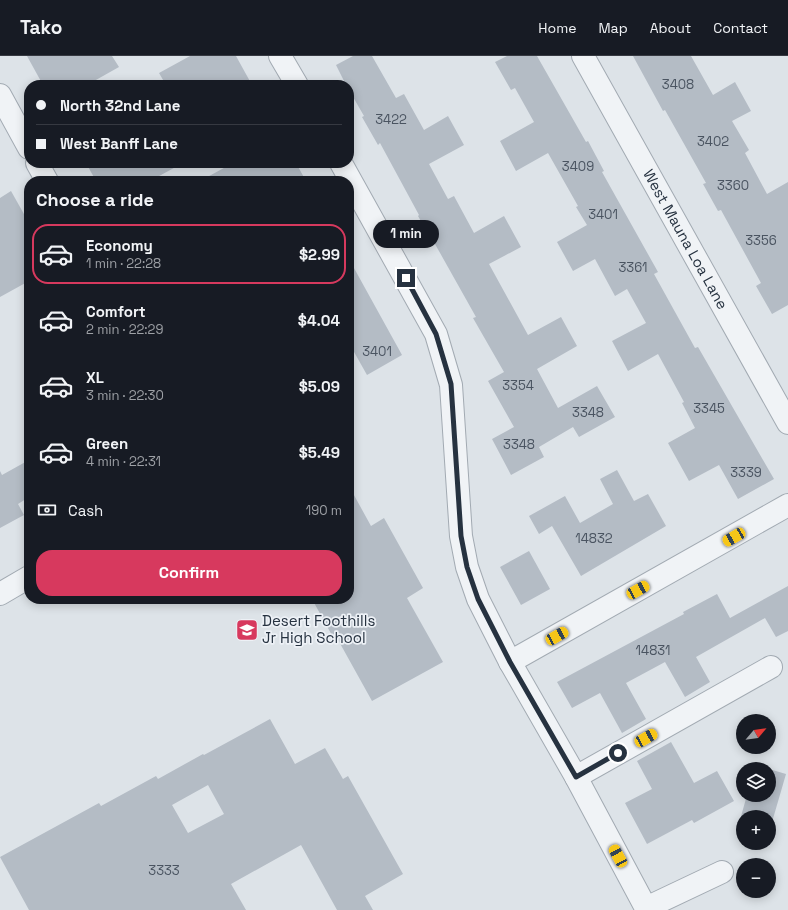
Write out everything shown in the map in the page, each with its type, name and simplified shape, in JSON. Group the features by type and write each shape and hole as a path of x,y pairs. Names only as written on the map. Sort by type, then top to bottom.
{"street":[{"path":"280,56 294,80"},
{"name":"West Mauna Loa Lane","path":"583,56 788,423"},
{"path":"0,96 24,139"},
{"path":"354,186 436,334 451,384 461,536 467,567 478,599 510,662 576,777 646,909 722,872"},
{"path":"510,662 788,506"},
{"path":"0,594 24,580"},
{"path":"576,777 771,668"}],"building":[{"path":"27,56 112,56 119,67 96,80 40,80"},
{"path":"190,56 236,56 249,80 163,80 159,73"},
{"path":"353,56 372,56 396,98 404,94 424,130 448,116 464,145 429,164 448,199 454,196 474,233 504,216 521,247 489,264 528,335 561,317 577,346 537,369 558,408 597,386 615,417 579,437 573,427 539,447 544,457 511,475 492,439 514,427 488,381 504,372 473,318 476,317 418,216 419,215 380,143 378,145 362,117 364,116 354,99 354,80 344,80 336,65"},
{"path":"507,56 537,56 586,142 588,141 604,171 602,172 658,272 654,274 695,348 698,347 774,479 738,499 719,465 689,481 668,443 695,428 682,403 684,402 658,354 628,371 612,341 646,323 627,289 615,296 595,259 573,271 557,242 587,225 548,153 516,171 500,141 534,122 515,88 511,90 495,62"},
{"path":"633,56 691,56 713,95 735,82 751,111 732,121 749,150 745,153 767,194 788,182 788,305 772,314 756,286 761,283 721,210 718,211 703,184 706,183 665,110 663,111"},
{"path":"89,168 174,168 159,176 93,176"},
{"path":"224,168 299,168 303,176 209,176"},
{"path":"11,191 24,214 24,284 0,297 0,198"},
{"path":"354,268 402,355 367,375 354,352"},
{"path":"24,463 24,500 18,504 24,515 0,528 0,471 2,475"},
{"path":"617,470 634,501 648,494 666,526 581,576 552,526 539,534 529,516 565,496 580,523 613,504 600,479"},
{"path":"354,495 371,526 384,518 423,588 407,598 443,662 372,701 337,638 334,639 315,604 354,604"},
{"path":"529,551 550,589 521,605 500,567"},
{"path":"788,586 788,631 776,637 765,618 696,657 710,682 685,697 665,662 626,683 646,719 622,733 600,693 572,708 557,682 684,614 683,612 717,594 730,618"},
{"path":"270,719 295,764 325,748 343,779 348,776 403,874 365,896 373,910 337,910 301,845 231,884 246,910 29,910 0,857 99,803 101,806 156,776 158,779 203,754 204,755","holes":["208,785 224,814 188,833 172,805"]},
{"path":"671,742 694,783 717,771 734,801 694,823 692,820 647,844 625,803 652,789 637,761"},
{"path":"776,771 786,774 776,810 743,810 745,802 776,802"}],"place":[{"name":"Desert Foothills Jr High School","path":"247,630"}],"route":[{"path":"406,278 436,334 451,384 461,536 467,567 478,599 510,662 576,777 618,753"}]}
